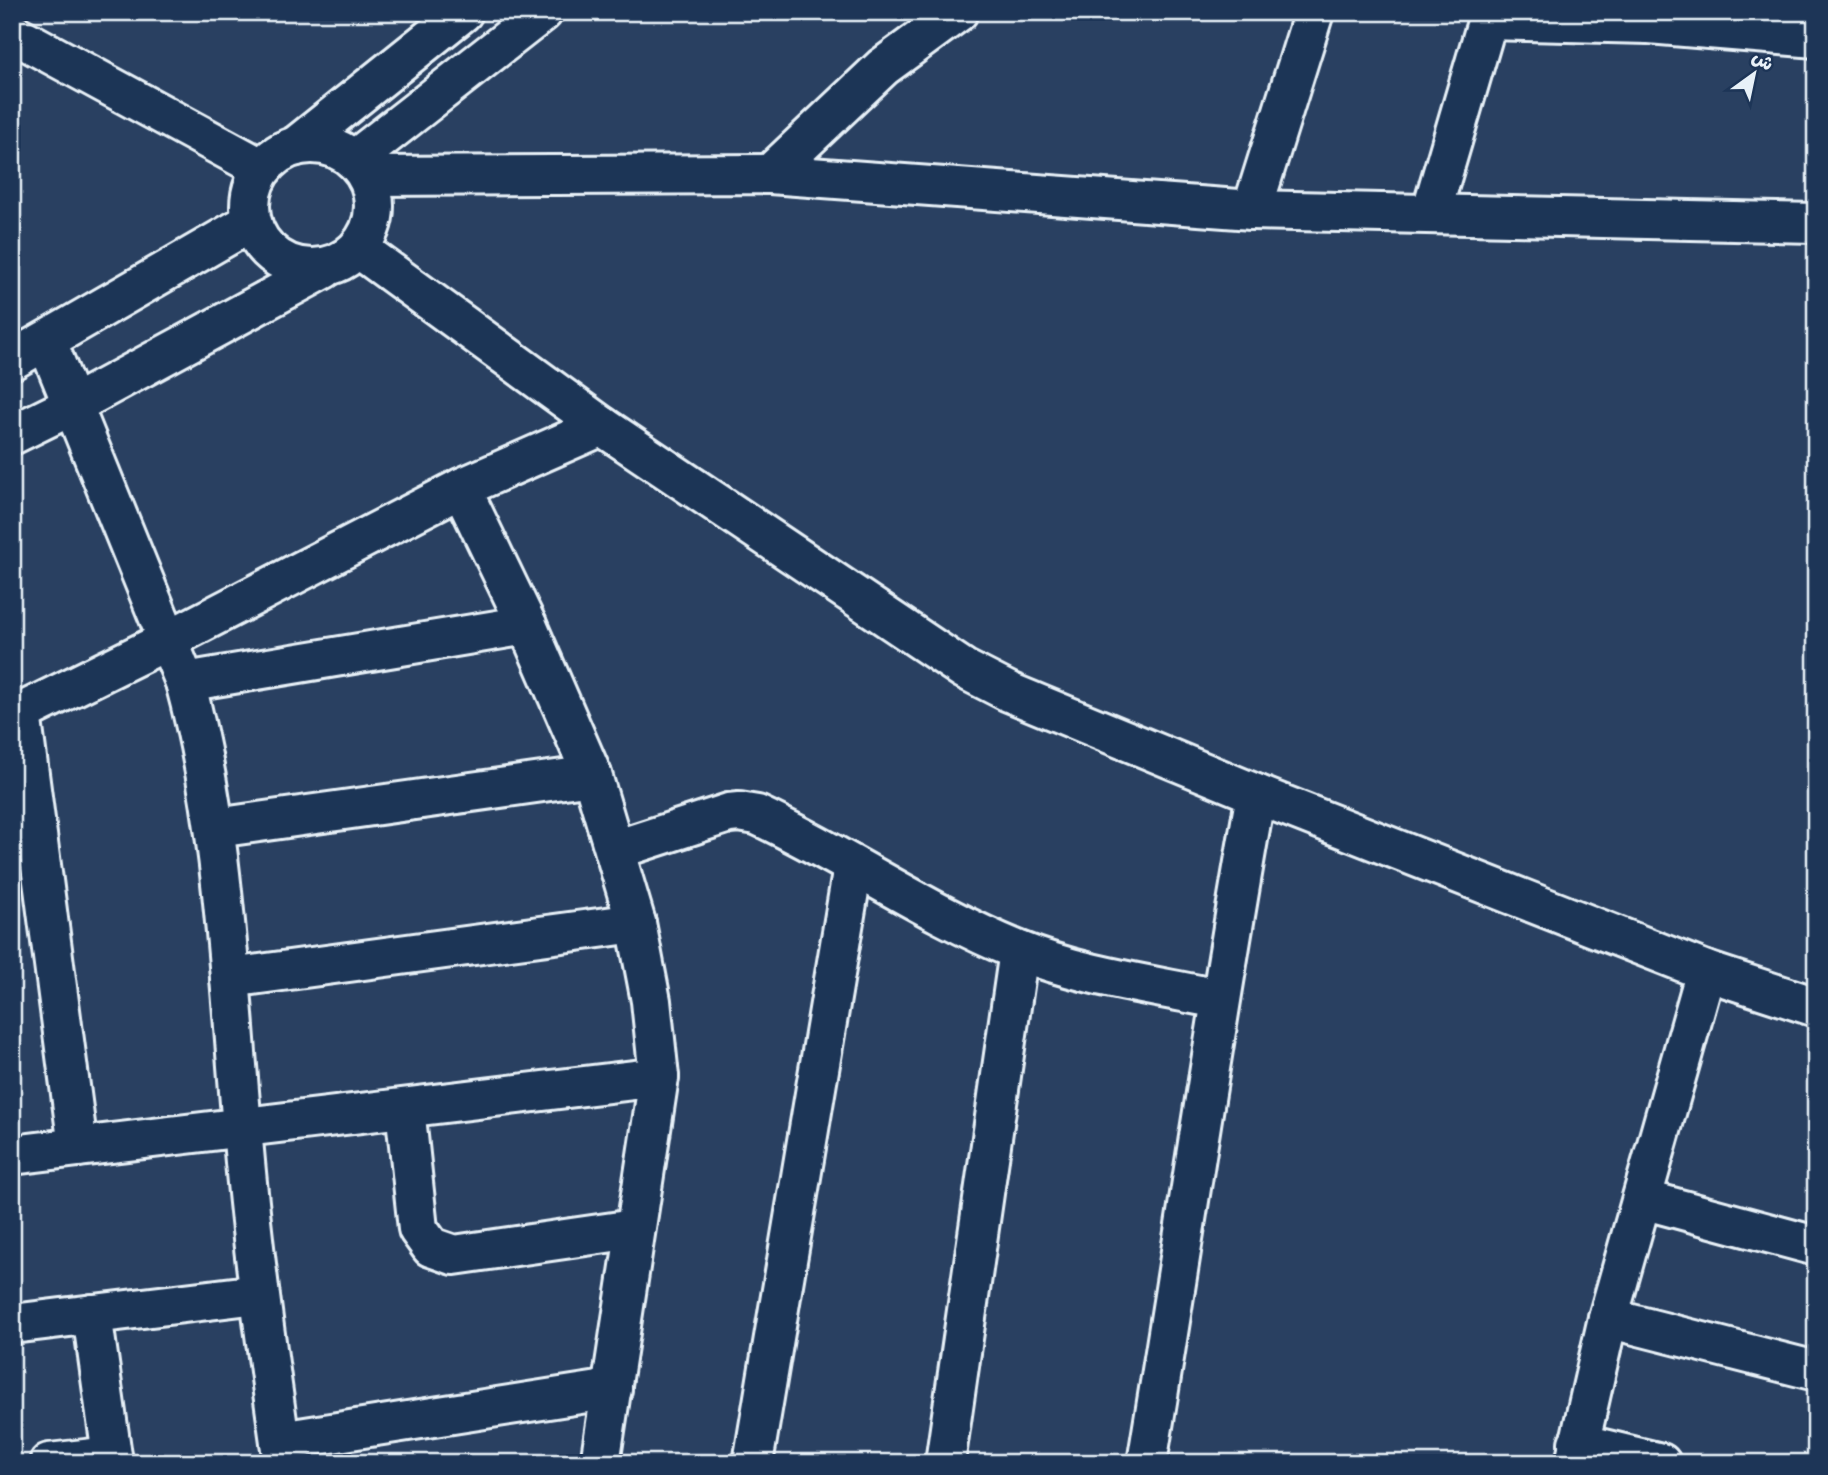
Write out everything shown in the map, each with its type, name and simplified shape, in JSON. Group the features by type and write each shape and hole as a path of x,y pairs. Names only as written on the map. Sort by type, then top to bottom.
{"street":[{"path":"296,146 463,12"},
{"path":"361,168 543,12"},
{"path":"770,174 883,67 958,12"},
{"path":"1252,210 1314,12"},
{"path":"1431,212 1489,16 1651,18 1816,38"},
{"path":"12,33 261,168"},
{"path":"12,435 343,261 359,249 372,227 375,201 361,168 337,148 317,143 296,146 276,154 261,168 250,194 251,222 261,244 278,260 300,269 324,269"},
{"path":"361,168 770,174 1252,210 1431,212 1816,223"},
{"path":"12,360 251,222"},
{"path":"359,249 602,426 964,669 1009,692 1256,794 1706,971 1816,1007"},
{"path":"47,342 186,682 200,738 216,828 258,1294 281,1452 612,1389"},
{"path":"78,1147 17,715 461,488 602,426"},
{"path":"461,488 527,625 592,775 636,923 651,1001 659,1077 600,1463"},
{"path":"186,682 527,625"},
{"path":"216,828 592,775"},
{"path":"1147,1463 1190,1202 1219,999 1256,794"},
{"path":"615,850 721,815 747,812 773,822 960,926 1020,951 1069,968 1219,999"},
{"path":"753,1463 853,867"},
{"path":"230,978 636,923"},
{"path":"945,1463 1020,951"},
{"path":"1661,1463 1577,1453 1608,1318 1706,971"},
{"path":"12,1155 659,1077"},
{"path":"405,1108 418,1229 430,1247 454,1255 634,1229"},
{"path":"1642,1199 1816,1246"},
{"path":"12,1324 258,1294"},
{"path":"50,1463 112,1459 92,1314"},
{"path":"1608,1318 1816,1371"}]}
